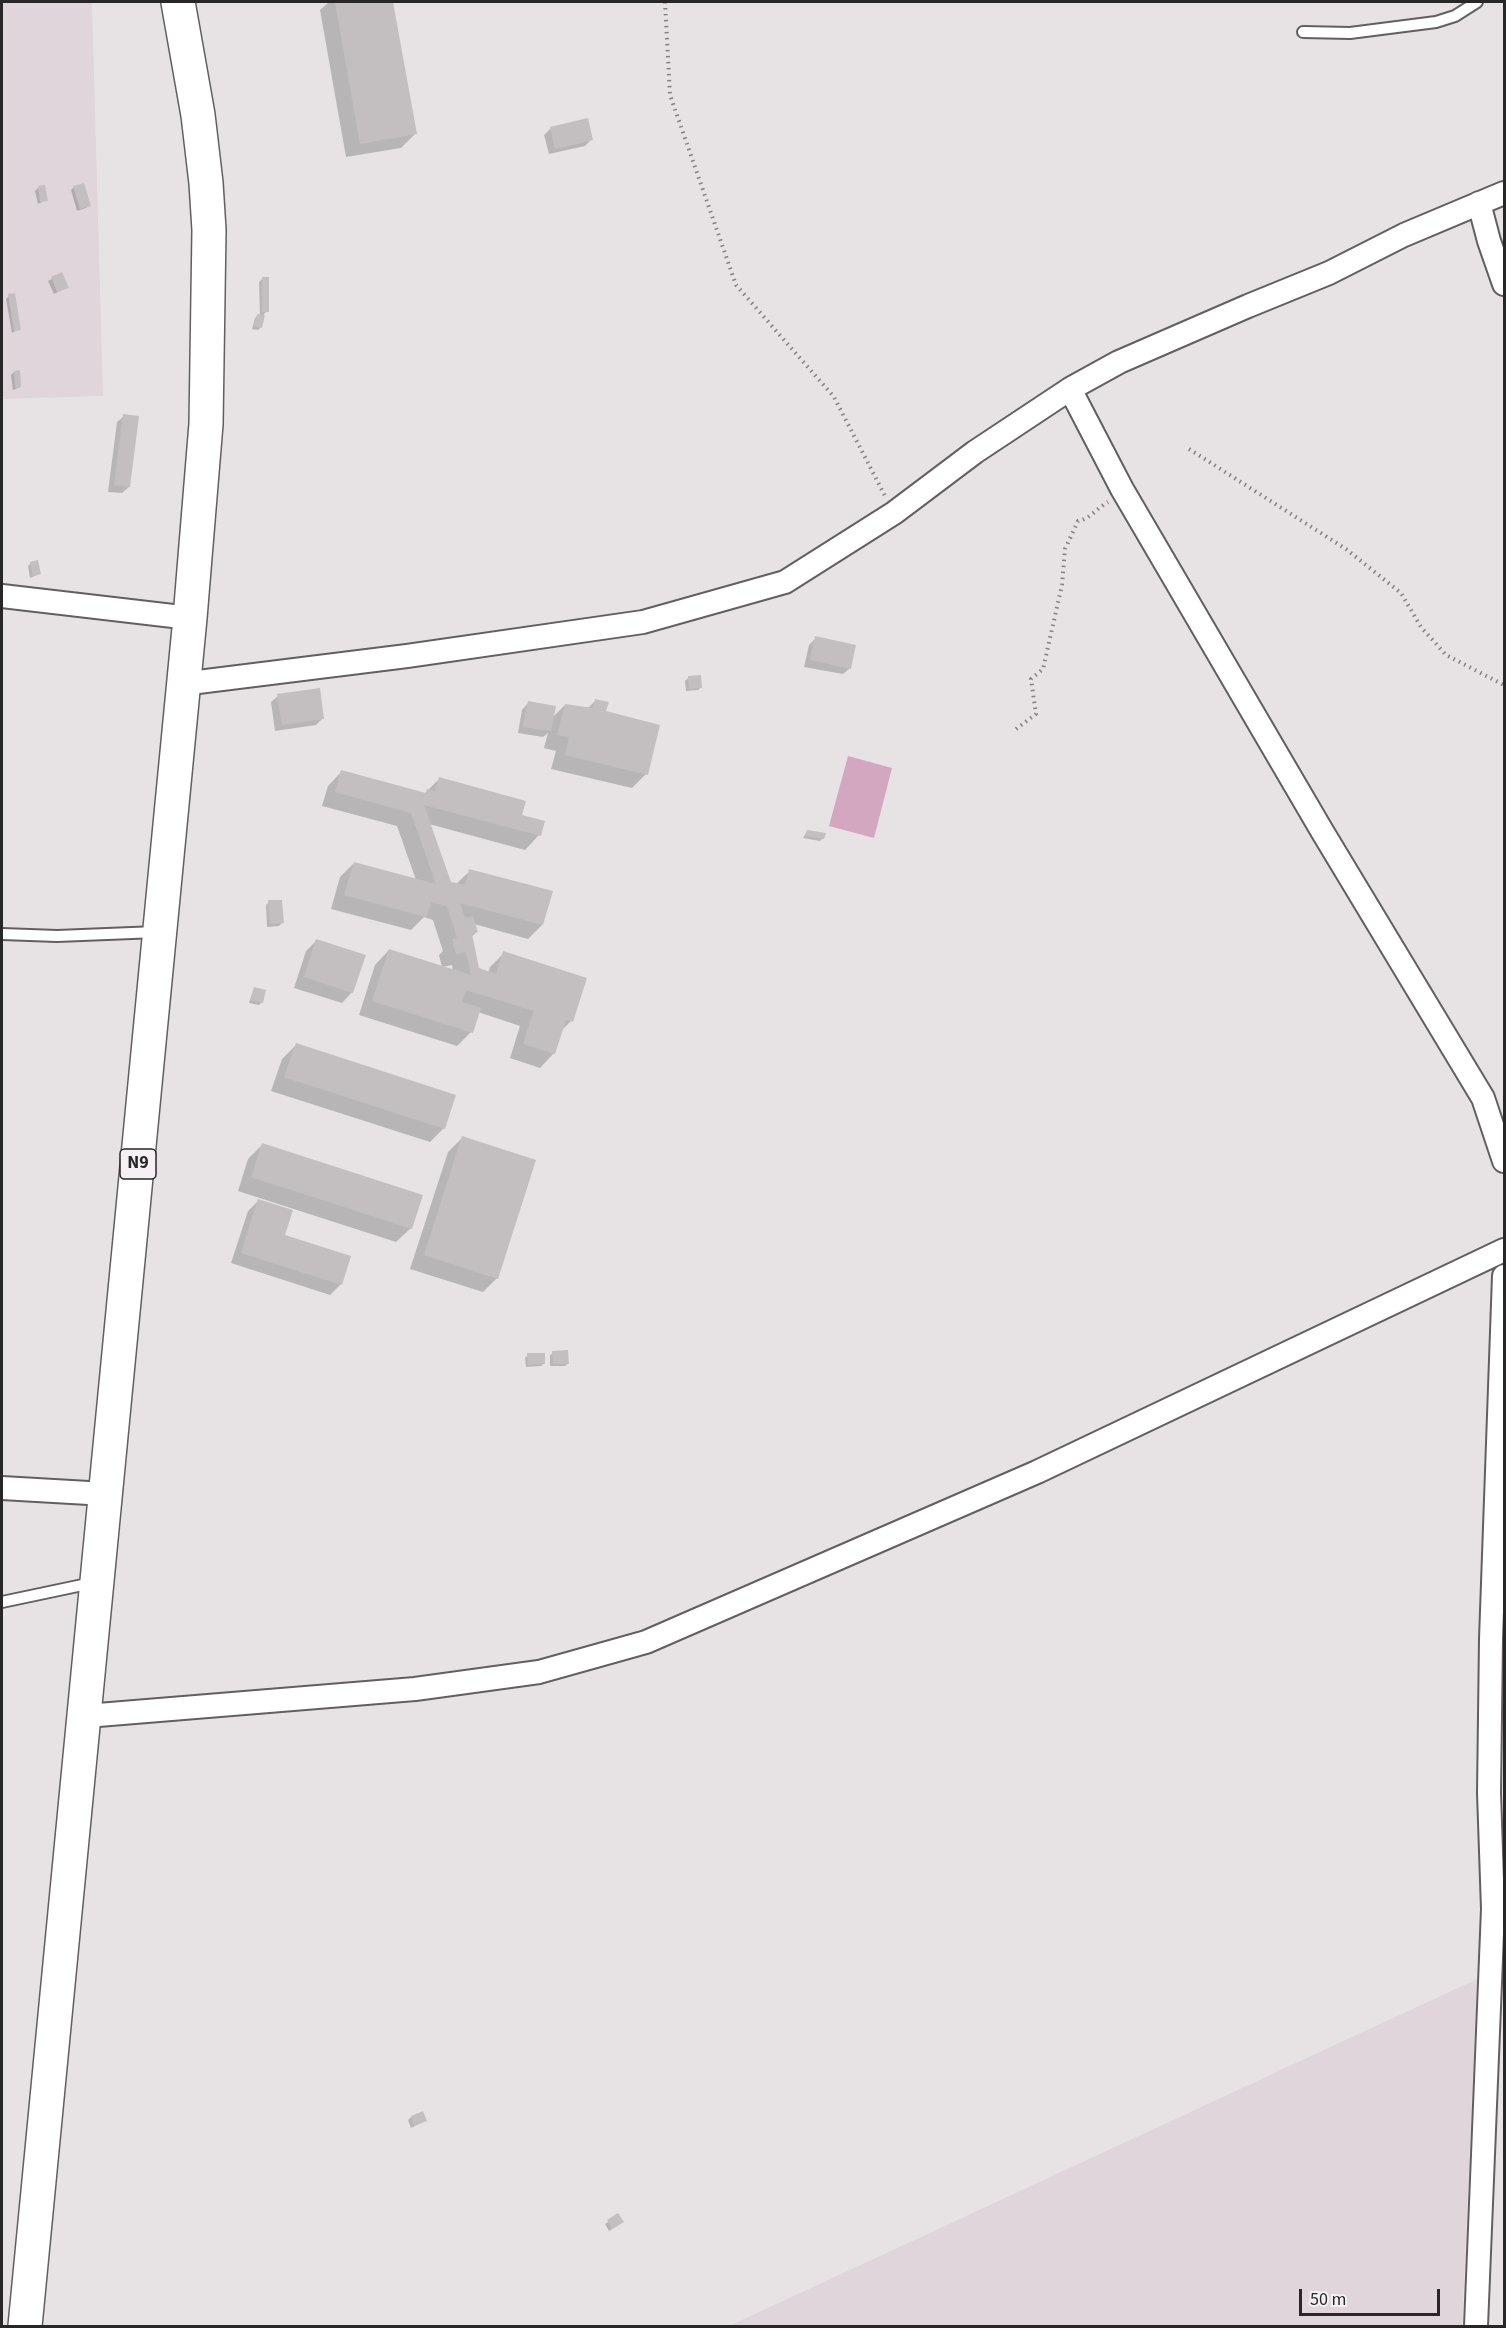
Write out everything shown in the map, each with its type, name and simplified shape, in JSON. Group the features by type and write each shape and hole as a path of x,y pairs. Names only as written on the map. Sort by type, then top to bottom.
{"highway":[{"name":"N9","path":"26,2326 190,618 206,424 209,230 206,183 198,115 178,2"}],"street":[{"path":"182,684 407,656 643,622 785,582 894,513 975,452 1070,389 1119,362 1329,273 1404,235 1504,193"},
{"path":"1479,203 1504,284"},
{"path":"1070,389 1122,489 1322,831 1483,1098 1504,1161"},
{"path":"2,596 190,618"},
{"path":"86,1716 415,1689 539,1672 646,1642 1037,1472 1504,1250"},
{"path":"1476,2326 1492,1921 1489,1793 1491,1639 1504,1276"},
{"path":"2,1488 106,1494"}],"lane":[{"path":"1303,32 1350,33 1436,22 1455,16 1477,2"},
{"path":"2,934 57,936 160,932"},
{"path":"2,1602 98,1582"}],"path":[{"path":"665,2 670,95 736,285 834,397 894,513"},
{"path":"1188,449 1346,549 1401,593 1421,627 1446,655 1504,685"},
{"path":"1016,729 1036,714 1031,679 1043,669 1062,585 1065,549 1078,521 1086,520 1096,508 1110,501 1122,489"}],"shaded area":[{"path":"2,2 92,2 103,396 2,399"},
{"path":"848,756 892,768 874,838 829,826"},
{"path":"1477,1979 1462,2326 729,2326"}],"building":[{"path":"335,2 393,2 417,134 360,144"},
{"path":"588,118 593,140 555,149 550,127"},
{"path":"84,183 91,206 80,209 73,186"},
{"path":"45,185 48,201 40,202 38,186"},
{"path":"62,272 69,288 57,292 51,277"},
{"path":"262,277 269,277 269,312 262,312"},
{"path":"15,293 21,330 14,331 8,294"},
{"path":"257,314 265,315 262,328 254,326"},
{"path":"20,370 21,387 15,388 14,371"},
{"path":"123,414 139,416 130,487 114,485"},
{"path":"38,560 41,574 33,576 30,562"},
{"path":"815,636 856,645 851,669 810,660"},
{"path":"701,675 702,688 689,689 688,676"},
{"path":"320,688 324,719 282,725 277,694"},
{"path":"595,699 609,702 606,711 660,725 648,775 565,755 569,737 557,735 565,704 593,708"},
{"path":"528,701 556,706 551,731 523,727"},
{"path":"341,770 426,793 427,789 435,791 439,777 526,801 522,815 545,821 541,836 424,805 451,882 465,885 469,869 553,891 543,925 460,903 465,918 473,916 478,932 472,934 479,968 496,974 503,951 587,978 573,1022 566,1020 555,1054 523,1044 534,1011 466,990 462,1002 481,1008 473,1033 372,1001 389,949 471,975 466,952 456,954 452,939 457,938 447,906 431,902 426,917 344,895 354,862 436,884 411,813 335,792"},
{"path":"807,830 826,833 824,839 806,836"},
{"path":"268,900 282,900 284,923 270,924"},
{"path":"316,939 366,955 353,993 304,977"},
{"path":"254,987 266,990 263,1003 251,1000"},
{"path":"296,1043 456,1095 445,1129 284,1077"},
{"path":"462,1136 536,1160 498,1279 424,1255"},
{"path":"262,1143 423,1195 412,1229 251,1177"},
{"path":"258,1199 293,1210 285,1235 351,1256 342,1285 241,1253"},
{"path":"568,1350 569,1364 553,1364 552,1351"},
{"path":"527,1353 545,1353 545,1364 528,1365"},
{"path":"423,2111 427,2121 414,2126 411,2116"},
{"path":"618,2213 624,2222 612,2229 607,2220"}]}
